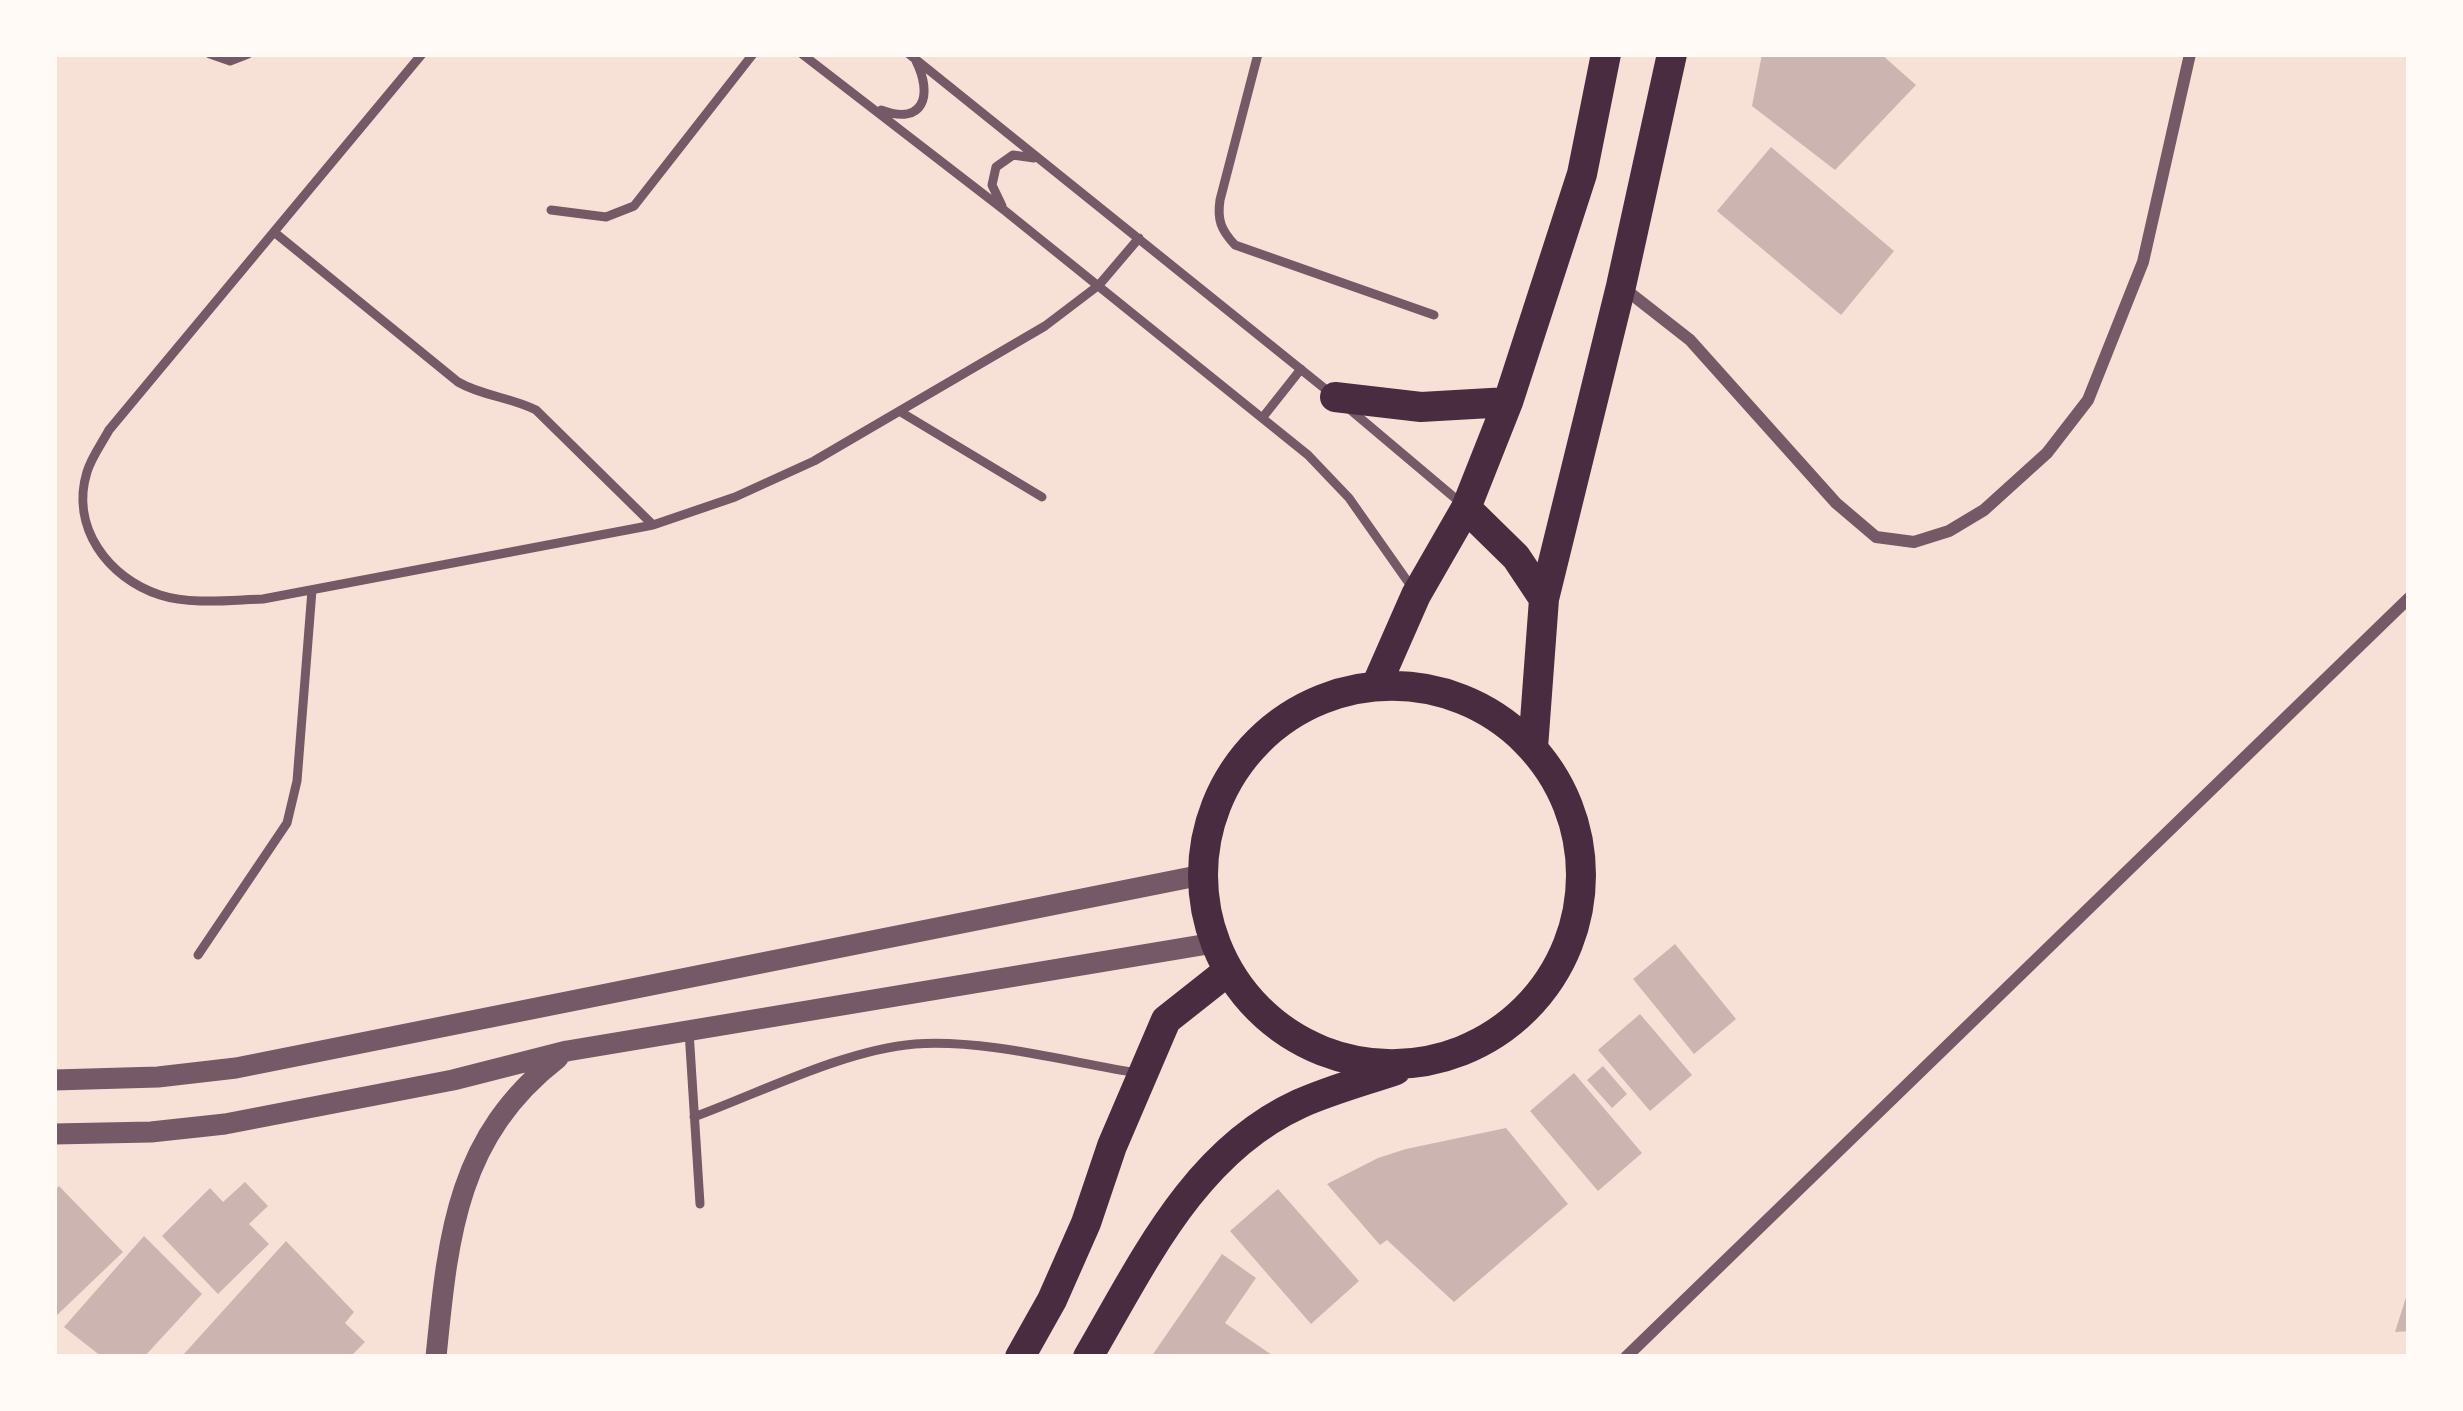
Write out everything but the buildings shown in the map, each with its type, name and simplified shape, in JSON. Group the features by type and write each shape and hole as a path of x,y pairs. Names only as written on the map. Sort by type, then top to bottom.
{"main road":[{"path":"1376,686 1416,595 1466,508 1508,402 1582,174 1606,54"},
{"path":"1533,748 1544,599 1672,54"},
{"path":"1335,397 1421,407 1508,402"},
{"path":"1466,508 1516,557 1544,599"},
{"path":"1088,1357 1156,1236 1238,1144 1297,1105 1467,1048 1512,1022 1546,984 1570,939 1581,889 1578,838 1562,790 1533,748 1501,719 1462,698 1420,687 1376,686 1330,695 1288,716 1252,747 1225,784 1208,828 1202,875 1221,957 1254,1006 1289,1035 1330,1054 1373,1064 1418,1062"},
{"path":"1020,1357 1086,1223 1166,1020 1221,957"}],"street":[{"path":"1621,286 1690,340 1836,503 1876,537 1914,542 1949,531 1984,510 2048,453 2088,400 2143,262 2189,54"},
{"path":"1626,1357 2409,598"},
{"path":"54,1079 158,1077 236,1068 1202,875"},
{"path":"54,1134 152,1132 225,1124 689,1031 1221,957"},
{"path":"436,1357 445,1268 467,1177 501,1111 526,1082 567,1052"}],"lane":[{"path":"210,54 230,62 248,54"},
{"path":"422,54 109,430 87,471 82,512 97,550 125,580 163,596 263,599 653,525 734,497 814,461 1045,326 1099,285 1138,238"},
{"path":"551,211 606,217 634,206 753,54"},
{"path":"802,54 1308,455 1349,498 1416,595"},
{"path":"1258,54 1220,200 1223,232 1235,244 1434,315"},
{"path":"870,106 900,116 917,108 925,98 926,86 912,56"},
{"path":"912,56 1466,508"},
{"path":"1004,210 992,185 996,167 1013,155 1039,159"},
{"path":"274,232 458,382 475,392 516,400 536,410 653,525"},
{"path":"1263,417 1301,369"},
{"path":"899,411 1042,497"},
{"path":"198,956 287,823 297,781 312,590"},
{"path":"689,1031 700,1204"},
{"path":"694,1117 847,1060 914,1044 965,1046 1142,1074"}]}
